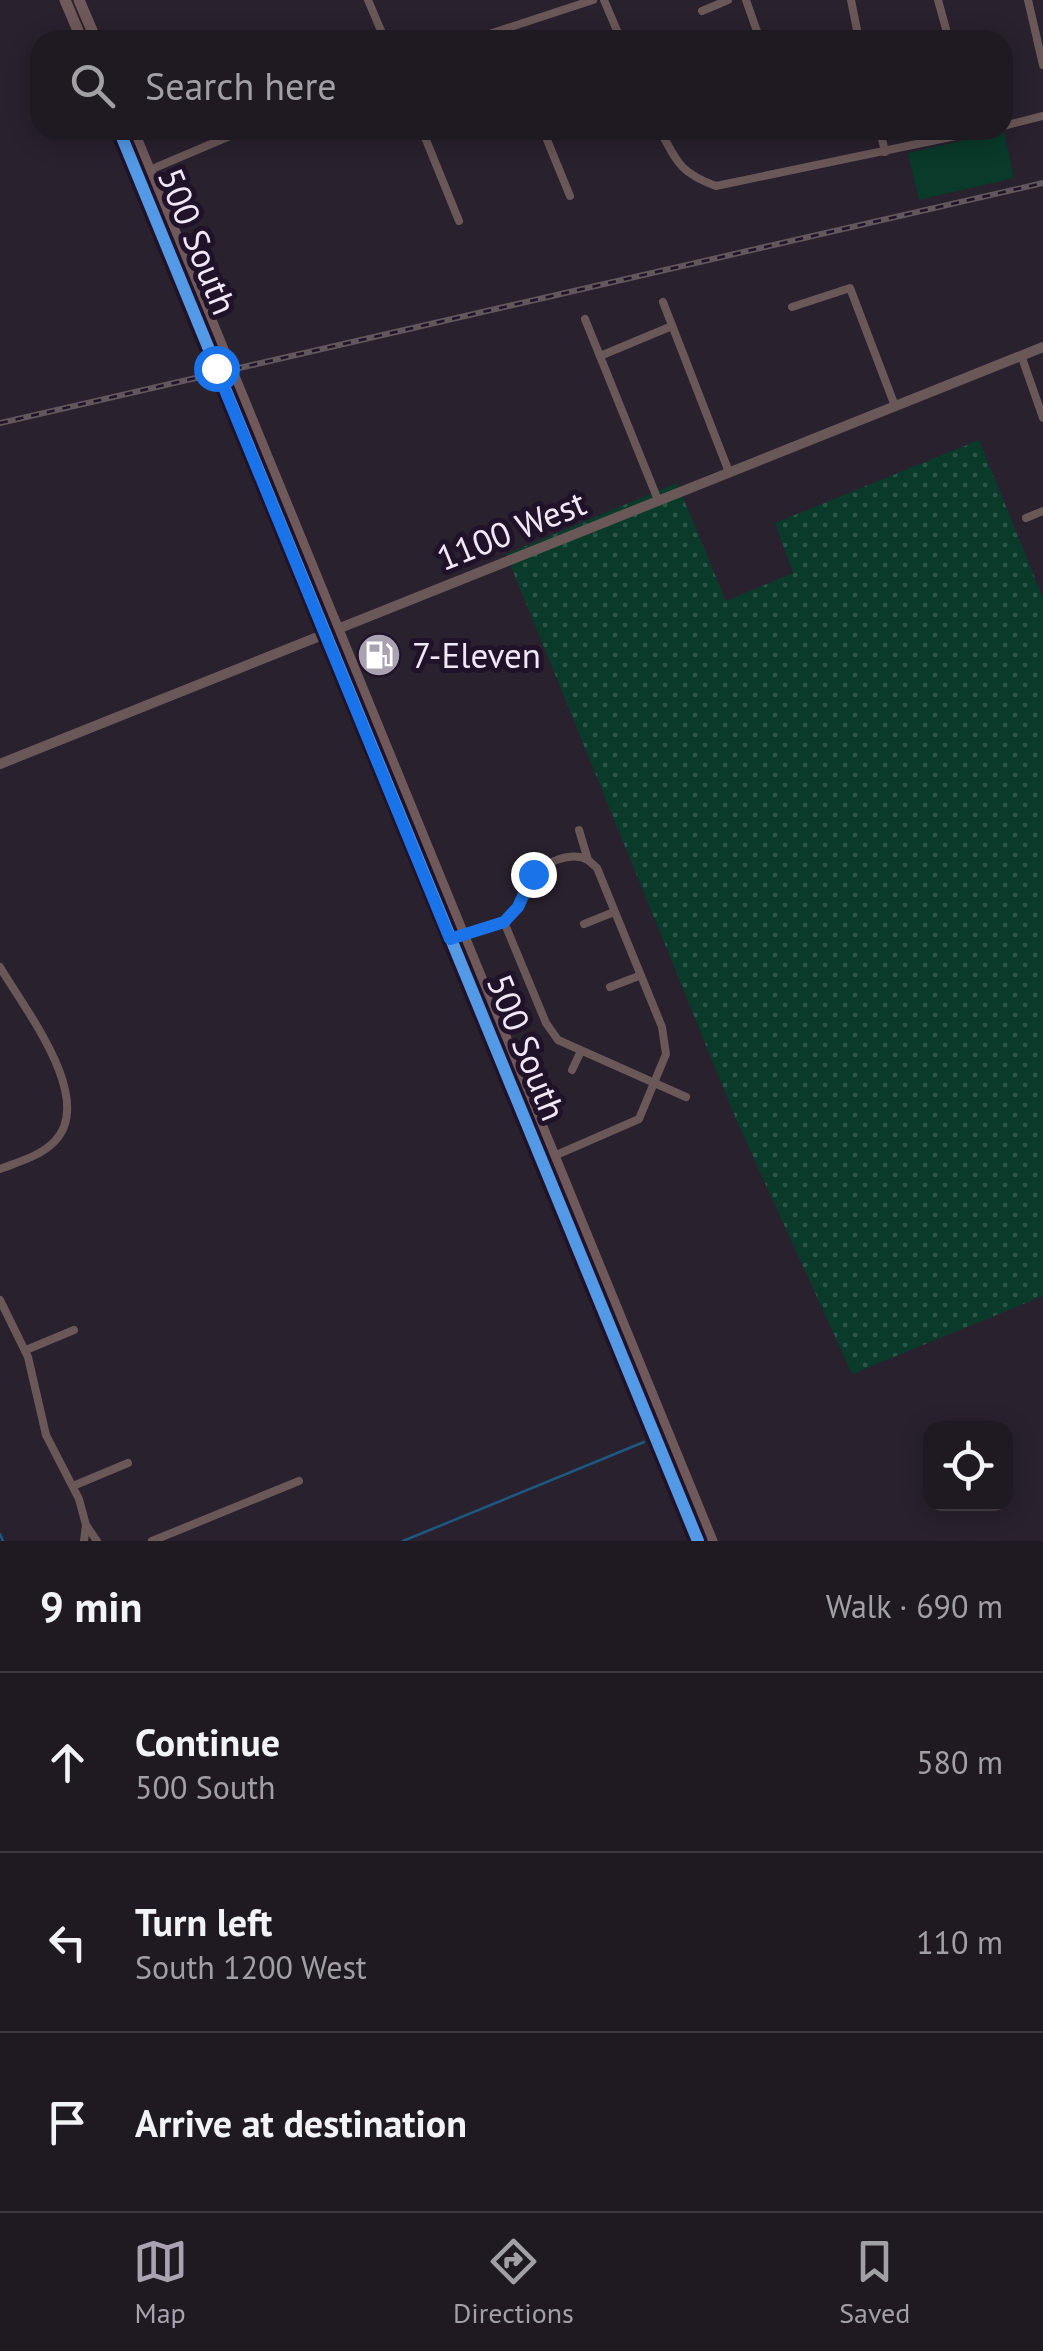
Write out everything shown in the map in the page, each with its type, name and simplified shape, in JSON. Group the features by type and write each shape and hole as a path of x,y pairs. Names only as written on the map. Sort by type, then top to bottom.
{"main road":[{"path":"65,0 78,30"},
{"path":"79,0 92,30"},
{"name":"500 South","path":"126,140 144,173 698,1541"},
{"name":"500 South","path":"136,140 144,173"},
{"name":"500 South","path":"455,936 553,1156 712,1541"}],"street":[{"path":"368,0 381,30"},
{"path":"497,30 593,0"},
{"path":"604,0 617,30"},
{"path":"702,11 728,0"},
{"path":"746,0 756,30"},
{"path":"851,0 857,30"},
{"path":"938,0 946,30"},
{"path":"1028,0 1043,64"},
{"path":"1013,124 1043,116"},
{"path":"144,173 221,140"},
{"path":"426,140 459,222"},
{"path":"547,140 570,196"},
{"path":"665,140 689,176 716,186 935,140"},
{"path":"882,140 885,152"},
{"path":"792,307 850,288 895,406"},
{"path":"663,302 729,472"},
{"path":"585,319 658,500"},
{"path":"600,356 672,326"},
{"name":"1100 West","path":"0,764 1043,346"},
{"path":"1021,355 1043,418"},
{"path":"1026,518 1043,511"},
{"path":"579,830 588,860"},
{"path":"455,936 504,922 518,907 533,874 564,857 578,855 597,868 666,1042 666,1054 639,1119 553,1156"},
{"path":"584,924 614,912"},
{"path":"504,922 558,1040 686,1097"},
{"path":"0,968 45,1040 66,1091 68,1112 62,1132 48,1148 0,1169"},
{"path":"610,987 639,976"},
{"path":"572,1070 581,1050"},
{"path":"0,1300 26,1350 46,1434 73,1486 86,1525 98,1541"},
{"path":"26,1350 74,1330"},
{"path":"73,1486 128,1463"},
{"path":"152,1541 299,1482"},
{"path":"84,1541 86,1525"}],"green space":[{"path":"965,140 1006,140 1014,178 919,200 908,153"},
{"path":"979,440 1043,598 1043,1296 852,1374 736,1119 506,554 677,483 726,601 793,573 775,523"}],"waterway":[{"path":"403,1541 644,1442"},
{"path":"0,1534 3,1541"}],"railway":[{"path":"0,423 1043,183"}],"cycle path":[{"path":"123,140 698,1541"}],"place":[{"name":"7-Eleven","path":"379,655"}],"route":[{"path":"216,368 450,939 504,922 518,907 533,874"}]}
